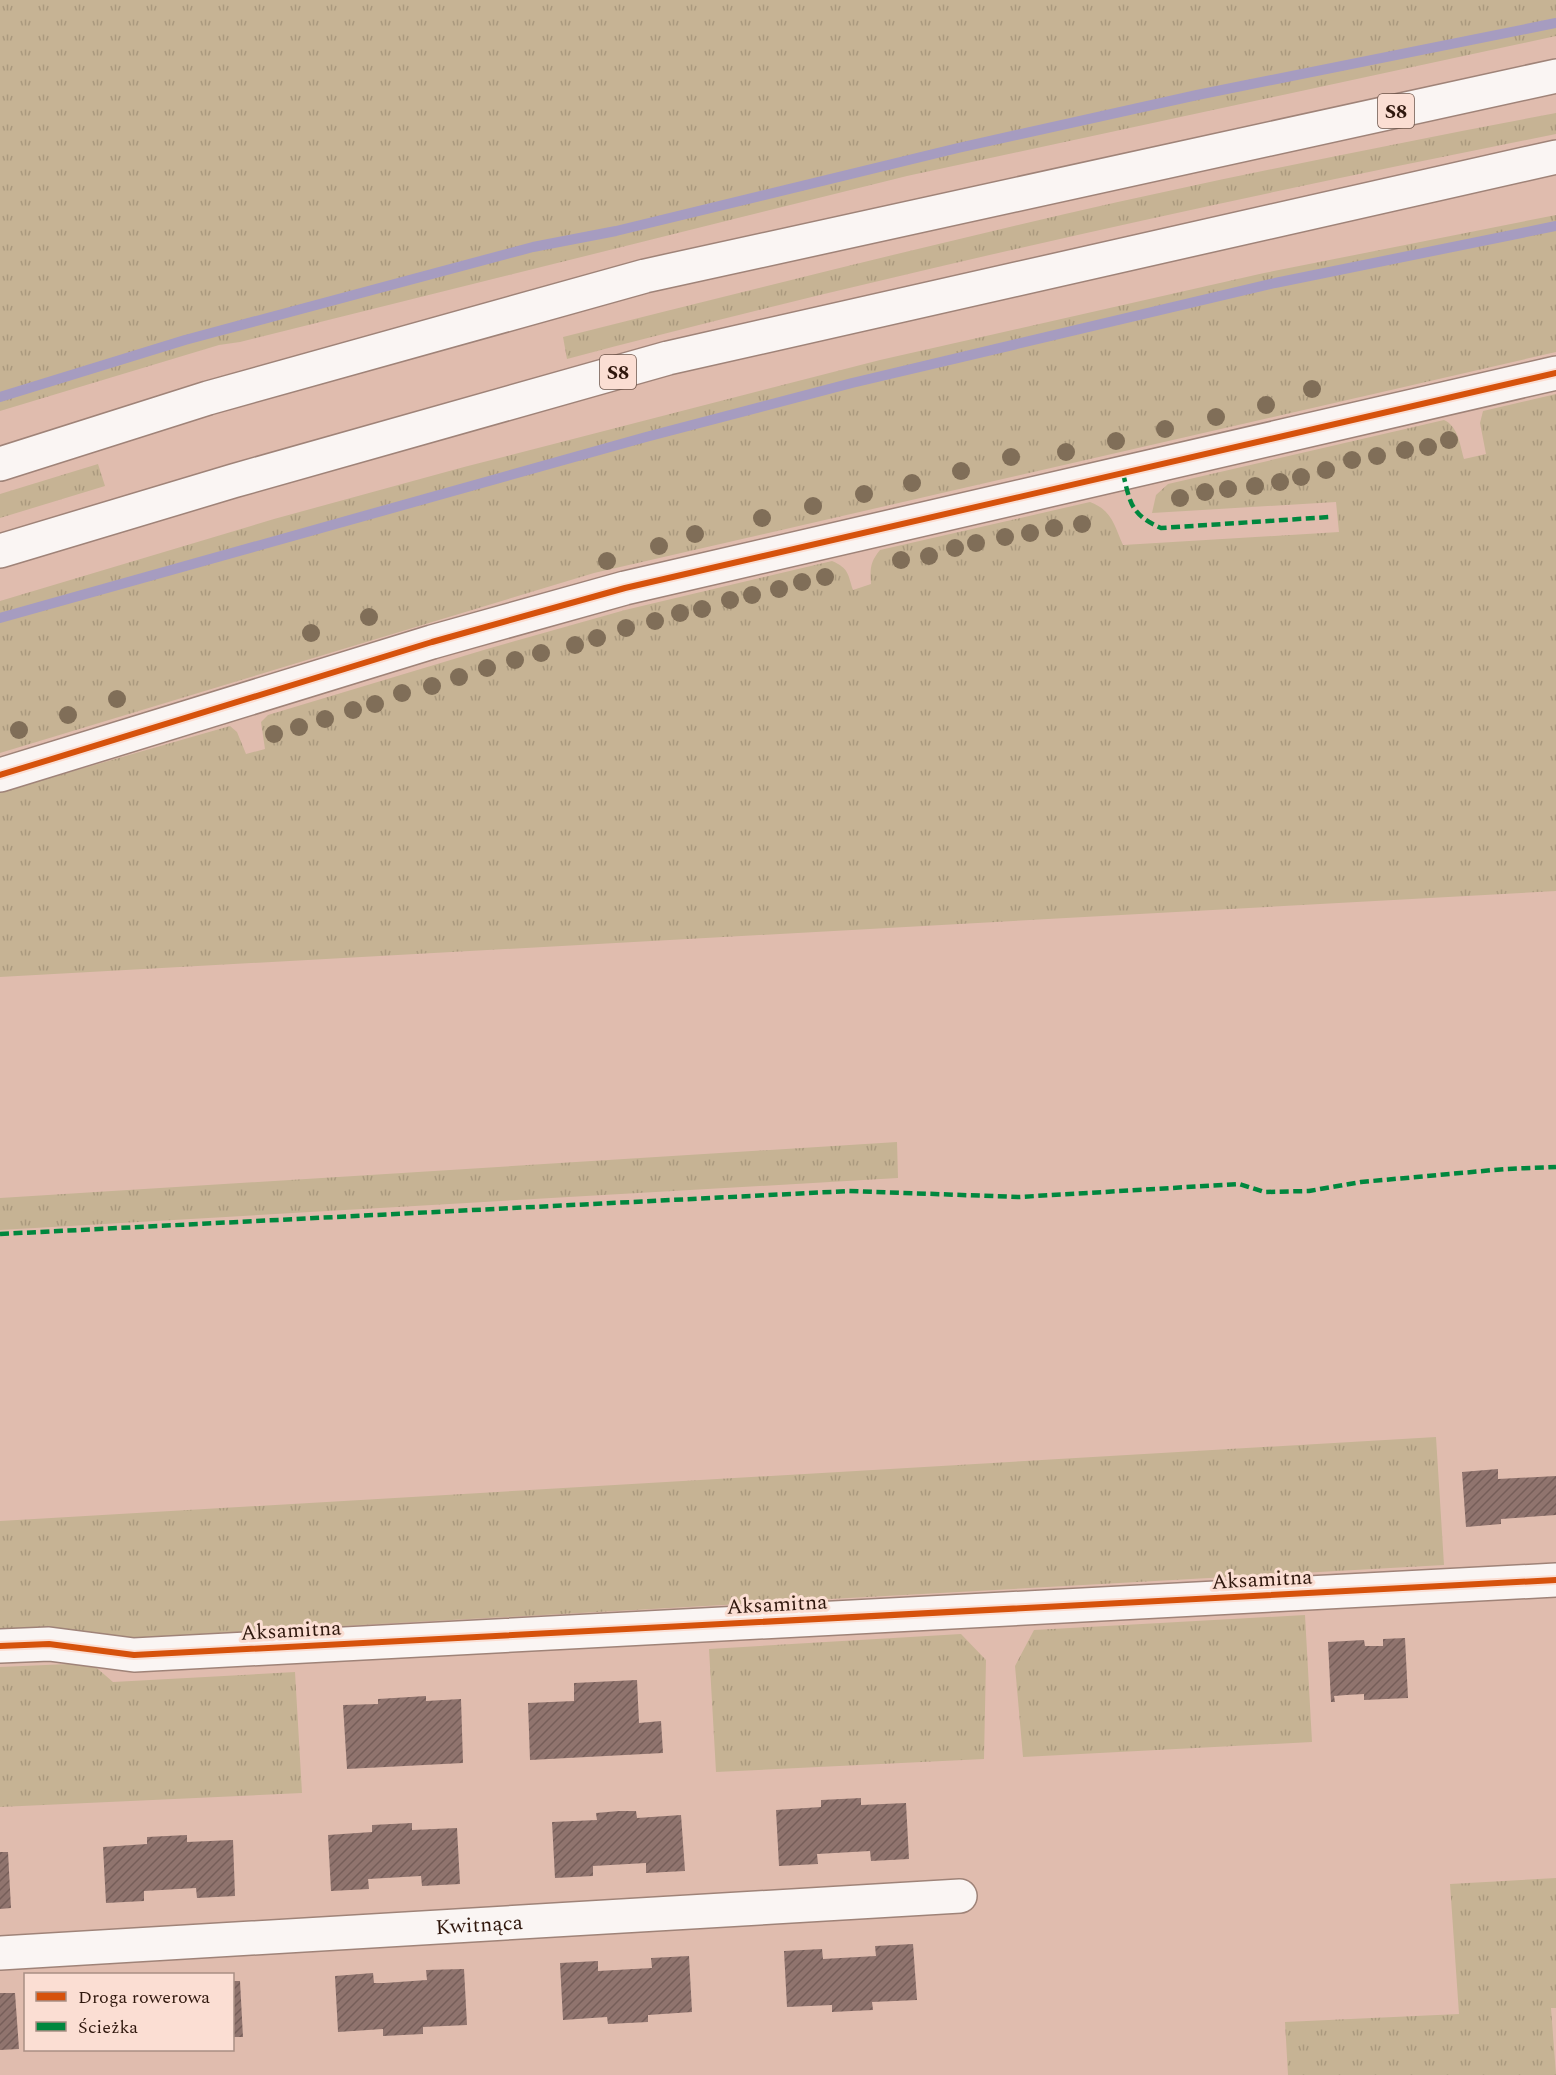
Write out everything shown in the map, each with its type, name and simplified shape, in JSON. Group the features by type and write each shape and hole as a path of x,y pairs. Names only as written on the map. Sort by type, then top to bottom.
{"main road":[{"name":"S8","path":"0,464 208,398 645,276 1556,76"},
{"name":"S8","path":"0,551 233,481 668,358 1556,157"},
{"path":"0,775 432,642 625,588 1556,373"},
{"name":"Aksamitna","path":"0,1646 49,1644 134,1655 1556,1580"},
{"name":"Kwitnąca","path":"0,1953 960,1896"}],"green space":[{"path":"0,0 1556,0 1556,36 907,176 240,342 219,345 0,411"},
{"path":"1556,113 1556,134 1307,185 936,267 567,359 563,337 751,290 1126,200"},
{"path":"1556,215 1556,352 594,573 0,753 0,601 274,519 464,467 880,360 1264,273"},
{"path":"1556,394 1556,891 0,977 0,792 230,726 237,732 246,754 265,749 261,722 268,715 487,649 625,610 832,561 845,569 853,590 871,584 871,566 880,550 1090,502 1108,514 1123,545 1339,532 1336,502 1152,513 1156,495 1168,484 1444,420 1455,431 1464,459 1486,454 1480,423 1483,411"},
{"path":"98,464 105,486 0,518 0,494"},
{"path":"897,1142 898,1178 0,1230 0,1198"},
{"path":"1436,1437 1444,1565 129,1638 76,1630 0,1631 0,1521"},
{"path":"1305,1615 1312,1742 1023,1757 1015,1666 1034,1630"},
{"path":"961,1634 986,1660 984,1759 716,1772 709,1649"},
{"path":"91,1663 113,1682 295,1672 302,1793 0,1807 0,1667"},
{"path":"1556,1878 1556,2008 1551,2008 1556,2075 1288,2075 1285,2022 1459,2014 1450,1884"}],"building":[{"path":"1498,1469 1498,1479 1556,1476 1556,1515 1501,1519 1501,1524 1466,1527 1462,1472"},
{"path":"1405,1638 1408,1698 1364,1700 1364,1694 1334,1696 1335,1702 1331,1702 1328,1642 1364,1640 1365,1646 1383,1646 1383,1639"},
{"path":"637,1680 639,1723 661,1721 663,1753 530,1760 528,1703 574,1701 574,1683"},
{"path":"426,1696 426,1701 461,1699 463,1763 347,1769 343,1705 378,1704 378,1699"},
{"path":"861,1798 861,1805 906,1803 909,1859 871,1861 870,1851 817,1854 818,1864 779,1866 776,1810 821,1807 821,1800"},
{"path":"636,1811 637,1818 681,1815 685,1871 646,1873 646,1863 593,1866 593,1876 555,1878 552,1822 597,1820 596,1813"},
{"path":"412,1823 412,1830 457,1828 460,1884 422,1886 421,1876 368,1879 369,1889 331,1891 328,1835 372,1832 372,1825"},
{"path":"187,1835 187,1842 233,1840 235,1896 197,1898 196,1888 144,1891 144,1901 106,1903 103,1847 147,1844 147,1837"},
{"path":"0,1852 8,1852 11,1908 0,1909"},
{"path":"913,1944 917,2000 872,2002 873,2010 832,2012 832,2005 787,2007 784,1951 822,1949 823,1959 876,1956 875,1946"},
{"path":"689,1956 692,2012 648,2015 648,2022 608,2024 607,2017 563,2020 560,1963 598,1961 598,1971 652,1968 651,1958"},
{"path":"464,1969 467,2025 423,2027 423,2034 383,2036 383,2029 338,2032 335,1976 373,1973 374,1983 384,1983 427,1980 426,1970"},
{"path":"234,1981 240,1981 243,2037 234,2037"},
{"path":"0,1993 15,1993 19,2049 0,2050"}],"waterway":[{"path":"0,397 185,340 533,247 616,231 958,148 1197,95 1556,23"},
{"path":"0,618 646,437 852,383 1275,283 1556,226"}],"marked path":[{"path":"1123,473 1133,507 1143,518 1161,528 1330,517"},
{"path":"0,1234 849,1191 1019,1197 1239,1184 1265,1192 1309,1191 1361,1182 1505,1169 1556,1167"}],"cycle path":[{"path":"0,775 432,642 625,588 1556,373"},
{"path":"0,1646 49,1644 134,1655 1556,1580"}]}
